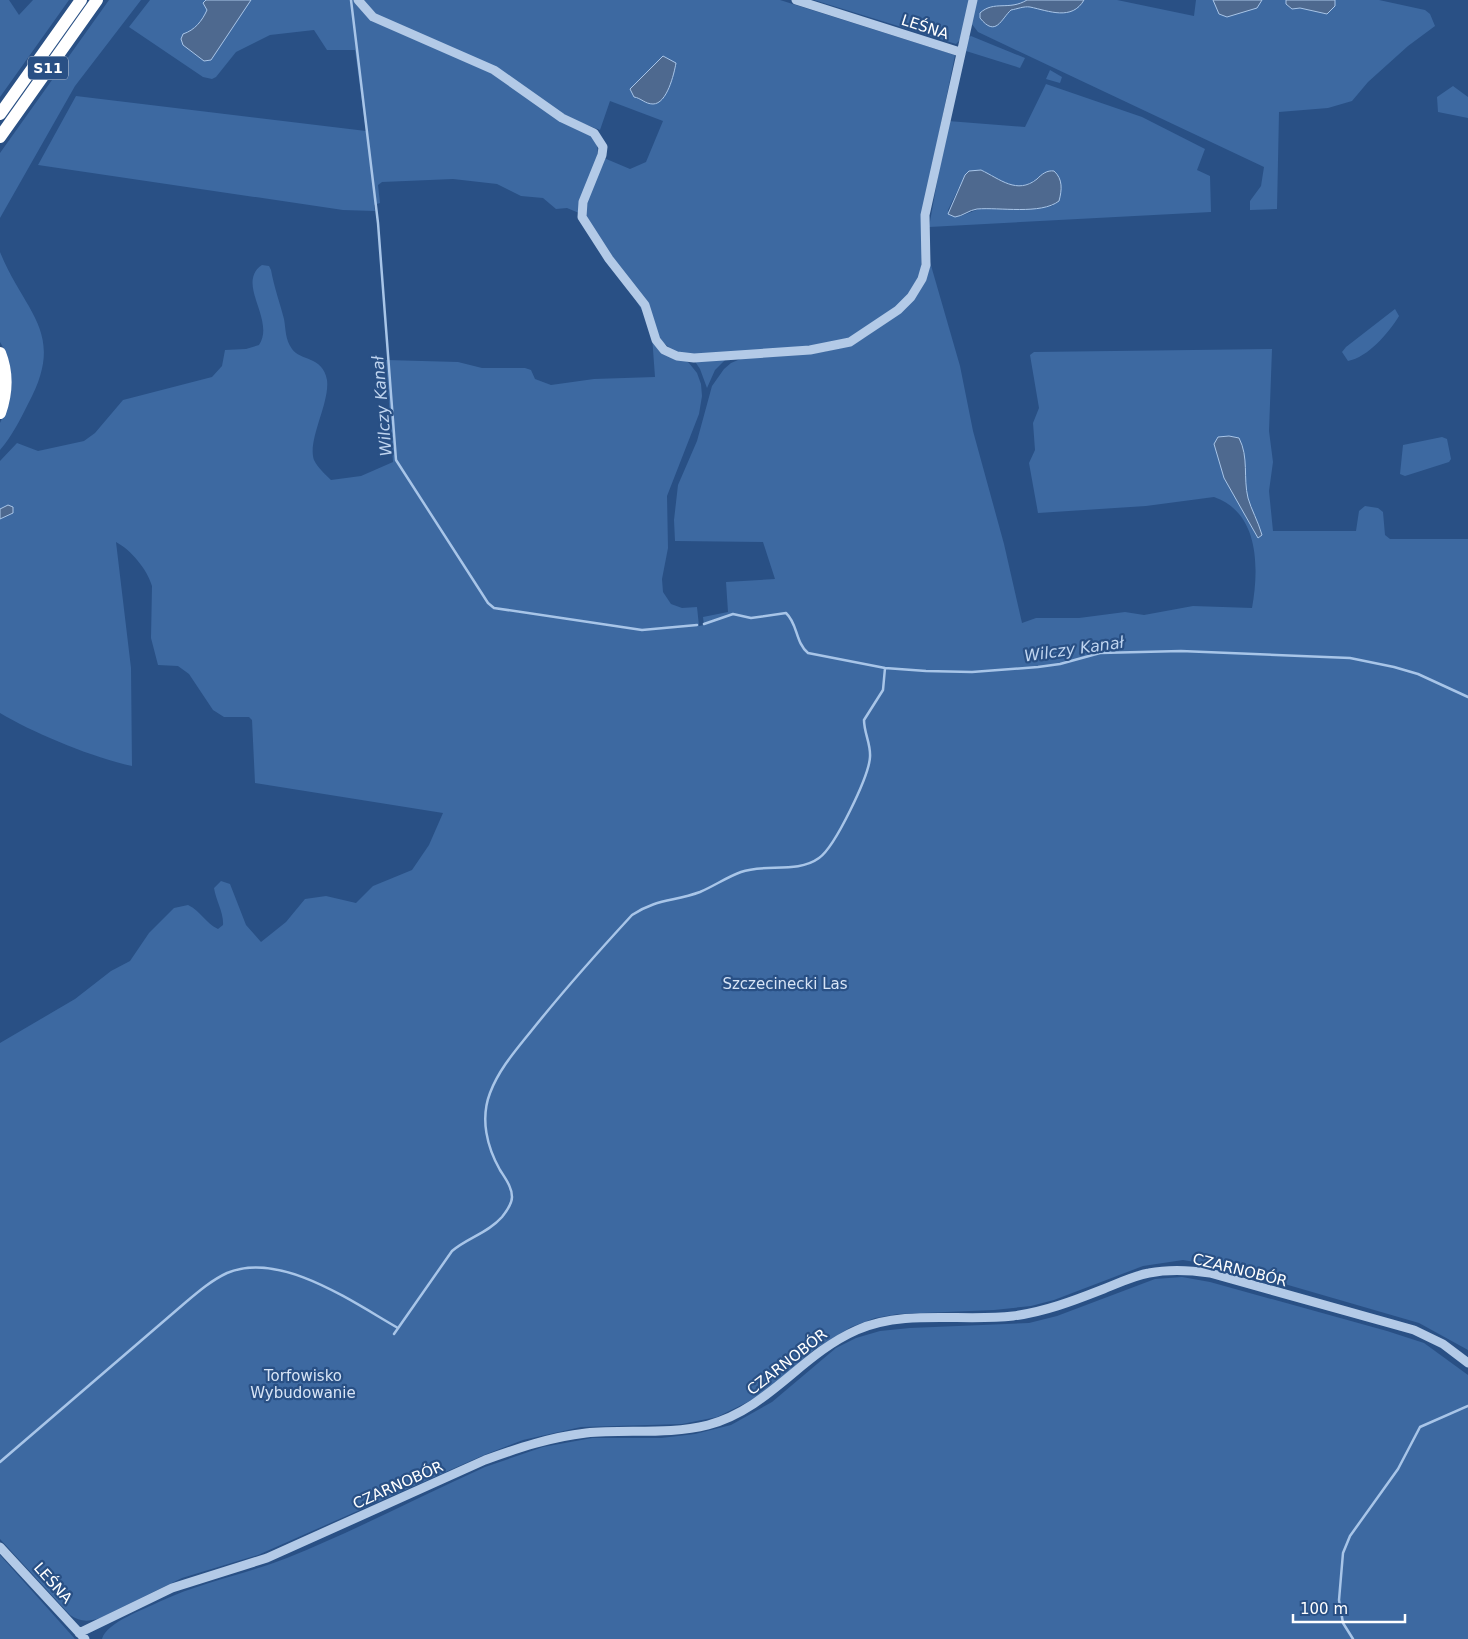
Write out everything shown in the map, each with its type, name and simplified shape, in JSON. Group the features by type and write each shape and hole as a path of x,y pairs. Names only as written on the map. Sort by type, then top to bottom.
{"highway":[{"name":"S11","path":"0,114 81,0"},
{"name":"S11","path":"0,137 97,0"},
{"path":"0,353 6,375 6,389 0,413"}],"street":[{"path":"358,0 362,7 373,17 494,70 558,115 594,133 601,140 603,147 602,155 583,202 582,217 609,259 645,305 660,346 670,353 687,358 810,350 839,346 850,342 872,328 904,304 917,289 926,265 926,215 960,52 973,0"},
{"name":"LEŚNA","path":"796,0 960,52"},
{"name":"CZARNOBÓR","path":"82,1636 172,1588 267,1558 485,1460 521,1447 552,1438 585,1433 679,1429 723,1420 754,1405 771,1394 816,1355 843,1336 860,1329 888,1322 995,1317 1035,1312 1146,1273 1182,1270 1210,1273 1394,1324 1428,1336 1468,1363"},
{"name":"LEŚNA","path":"0,1547 82,1636"}],"green space":[{"path":"0,0 9,0 19,15 33,0 69,0 0,97"},
{"path":"109,0 141,0 75,86 0,218 0,153"},
{"path":"150,0 355,0 366,15 495,74 593,137 597,145 597,164 579,213 567,208 556,209 543,198 521,196 497,184 453,179 382,182 378,185 380,203 374,205 375,211 343,210 38,165 76,96 366,131 355,50 327,50 314,30 270,35 236,52 216,77 212,79 203,77 129,27"},
{"path":"362,0 780,0 955,55 924,207 920,276 902,304 852,337 825,345 689,355 675,352 660,340 586,218 585,207 604,158 630,169 646,162 663,121 610,101 600,130 561,115 524,86 375,14"},
{"path":"814,0 970,0 960,40 956,44"},
{"path":"977,0 1117,0 1194,16 1196,0 1286,0 1286,4 1292,9 1300,8 1327,14 1335,6 1335,0 1379,0 1425,10 1430,14 1435,26 1408,46 1368,82 1352,101 1328,108 1279,112 1277,209 1250,210 1250,201 1261,186 1264,167 978,32 971,23"},
{"path":"971,36 1025,58 1020,68 966,51 968,38"},
{"path":"1050,70 1062,77 1060,83 1046,79"},
{"path":"1046,84 1142,117 1205,149 1197,170 1210,176 1211,212 929,227 948,121 1025,127","holes":["981,170 1005,183 1018,186 1034,181 1043,174 1053,206 979,209 961,216 950,215 948,210 965,175 969,171"]},
{"path":"1453,86 1468,97 1468,118 1438,112 1437,97"},
{"path":"0,252 38,324 43,341 44,359 39,379 28,404 12,434 0,450 0,423 7,407 4,349 0,342"},
{"name":"Szczecinecki Las","path":"930,262 960,366 973,431 1004,544 1022,623 1036,618 1079,618 1125,612 1144,615 1193,606 1252,608 1255,576 1253,544 1248,529 1240,516 1229,505 1214,497 1146,506 1038,513 1029,463 1035,450 1033,423 1039,408 1030,355 1034,352 1272,349 1269,431 1273,462 1269,491 1273,531 1356,531 1359,511 1365,506 1378,508 1383,512 1385,535 1390,539 1468,539 1468,1350 1419,1323 1230,1268 1183,1260 1143,1266 1054,1300 1031,1306 994,1310 898,1314 875,1318 851,1327 815,1349 762,1395 717,1417 682,1424 581,1427 523,1440 484,1455 258,1555 182,1578 100,1618 84,1621 70,1615 0,1539 0,1043 75,999 111,971 130,961 149,933 174,908 188,905 218,929 223,925 223,920 214,888 221,881 230,884 246,925 261,942 286,922 305,899 326,896 356,903 373,886 412,870 429,845 443,813 255,783 252,720 249,717 224,717 213,710 189,674 178,666 158,665 151,638 152,586 150,580 138,561 116,542 131,668 132,766 64,744 29,729 0,713 0,461 17,443 38,451 84,441 95,433 123,400 212,377 222,366 225,350 246,349 259,345 263,335 263,324 253,282 255,273 262,265 269,266 271,270 287,338 292,349 300,356 316,363 325,372 327,389 313,452 314,460 331,480 361,476 393,462 386,360 458,362 482,368 525,368 531,370 535,379 551,385 594,379 655,377 652,336 689,363 697,373 701,384 702,396 699,414 667,496 668,548 662,579 663,592 671,604 682,608 697,607 699,626 704,625 703,617 728,612 726,582 775,579 763,542 675,541 674,520 678,485 697,441 712,386 724,369 731,363 745,357 823,352 851,345 867,336 905,309 915,296"},
{"path":"1395,309 1399,316 1377,344 1363,355 1348,361 1342,352 1346,347"},
{"path":"728,357 715,370 707,388 700,369 694,360"},
{"path":"1442,437 1447,439 1451,459 1449,462 1405,476 1400,474 1403,445"},
{"path":"1182,1277 1210,1282 1424,1343 1468,1375 1468,1639 102,1639 111,1627 119,1622 177,1594 256,1569 312,1548 485,1467 543,1447 592,1438 661,1438 695,1434 731,1425 772,1402 836,1348 856,1338 880,1331 910,1328 1029,1323 1057,1316 1155,1279"},
{"path":"0,1555 75,1639 0,1639"}],"shaded area":[{"path":"206,0 251,0 211,60 204,61 183,45 181,39 183,34 195,28 203,18 207,10 203,3"},
{"path":"1027,0 1084,0 1073,11 1060,13 1028,7 1011,10 994,27 986,24 980,18 980,13 985,9 1014,5"},
{"path":"1213,0 1262,0 1257,8 1227,17 1219,14"},
{"path":"1286,0 1335,0 1335,6 1327,14 1300,8 1292,9 1286,4"},
{"path":"663,56 676,63 666,94 658,103 653,104 634,97 630,89"},
{"path":"981,170 1016,186 1030,184 1045,173 1054,171 1061,185 1059,201 1042,208 1020,210 977,209 955,217 948,214 965,175 969,171"},
{"path":"1229,436 1239,438 1242,445 1248,498 1262,535 1258,538 1224,478 1214,444 1218,437"},
{"path":"8,505 13,507 13,513 0,519 0,509"}],"waterway":[{"name":"Wilczy Kanał","path":"351,0 378,223 396,460 488,603 494,608 642,630 697,625"},
{"name":"Wilczy Kanał","path":"704,624 733,614 751,618 786,613 793,622 801,644 808,653 885,668 926,671 972,672 1038,667 1060,664 1100,653 1181,651 1350,658 1418,674 1468,697"},
{"path":"394,1334 452,1251 496,1223 510,1205 512,1200 511,1190 495,1161 488,1142 485,1123 490,1093 508,1060 568,986 632,915 658,903 700,892 731,876 750,869 801,866 819,858 826,851 850,811 864,779 870,757 864,720 883,690 885,668"},
{"path":"0,1462 191,1298 211,1282 227,1273 248,1268 270,1268 293,1274 316,1282 398,1328"},
{"path":"1353,1639 1343,1623 1339,1600 1343,1553 1350,1536 1398,1469 1420,1427 1468,1406"}],"park label":[{"name":"Torfowisko Wybudowanie","path":"303,1384"}]}
